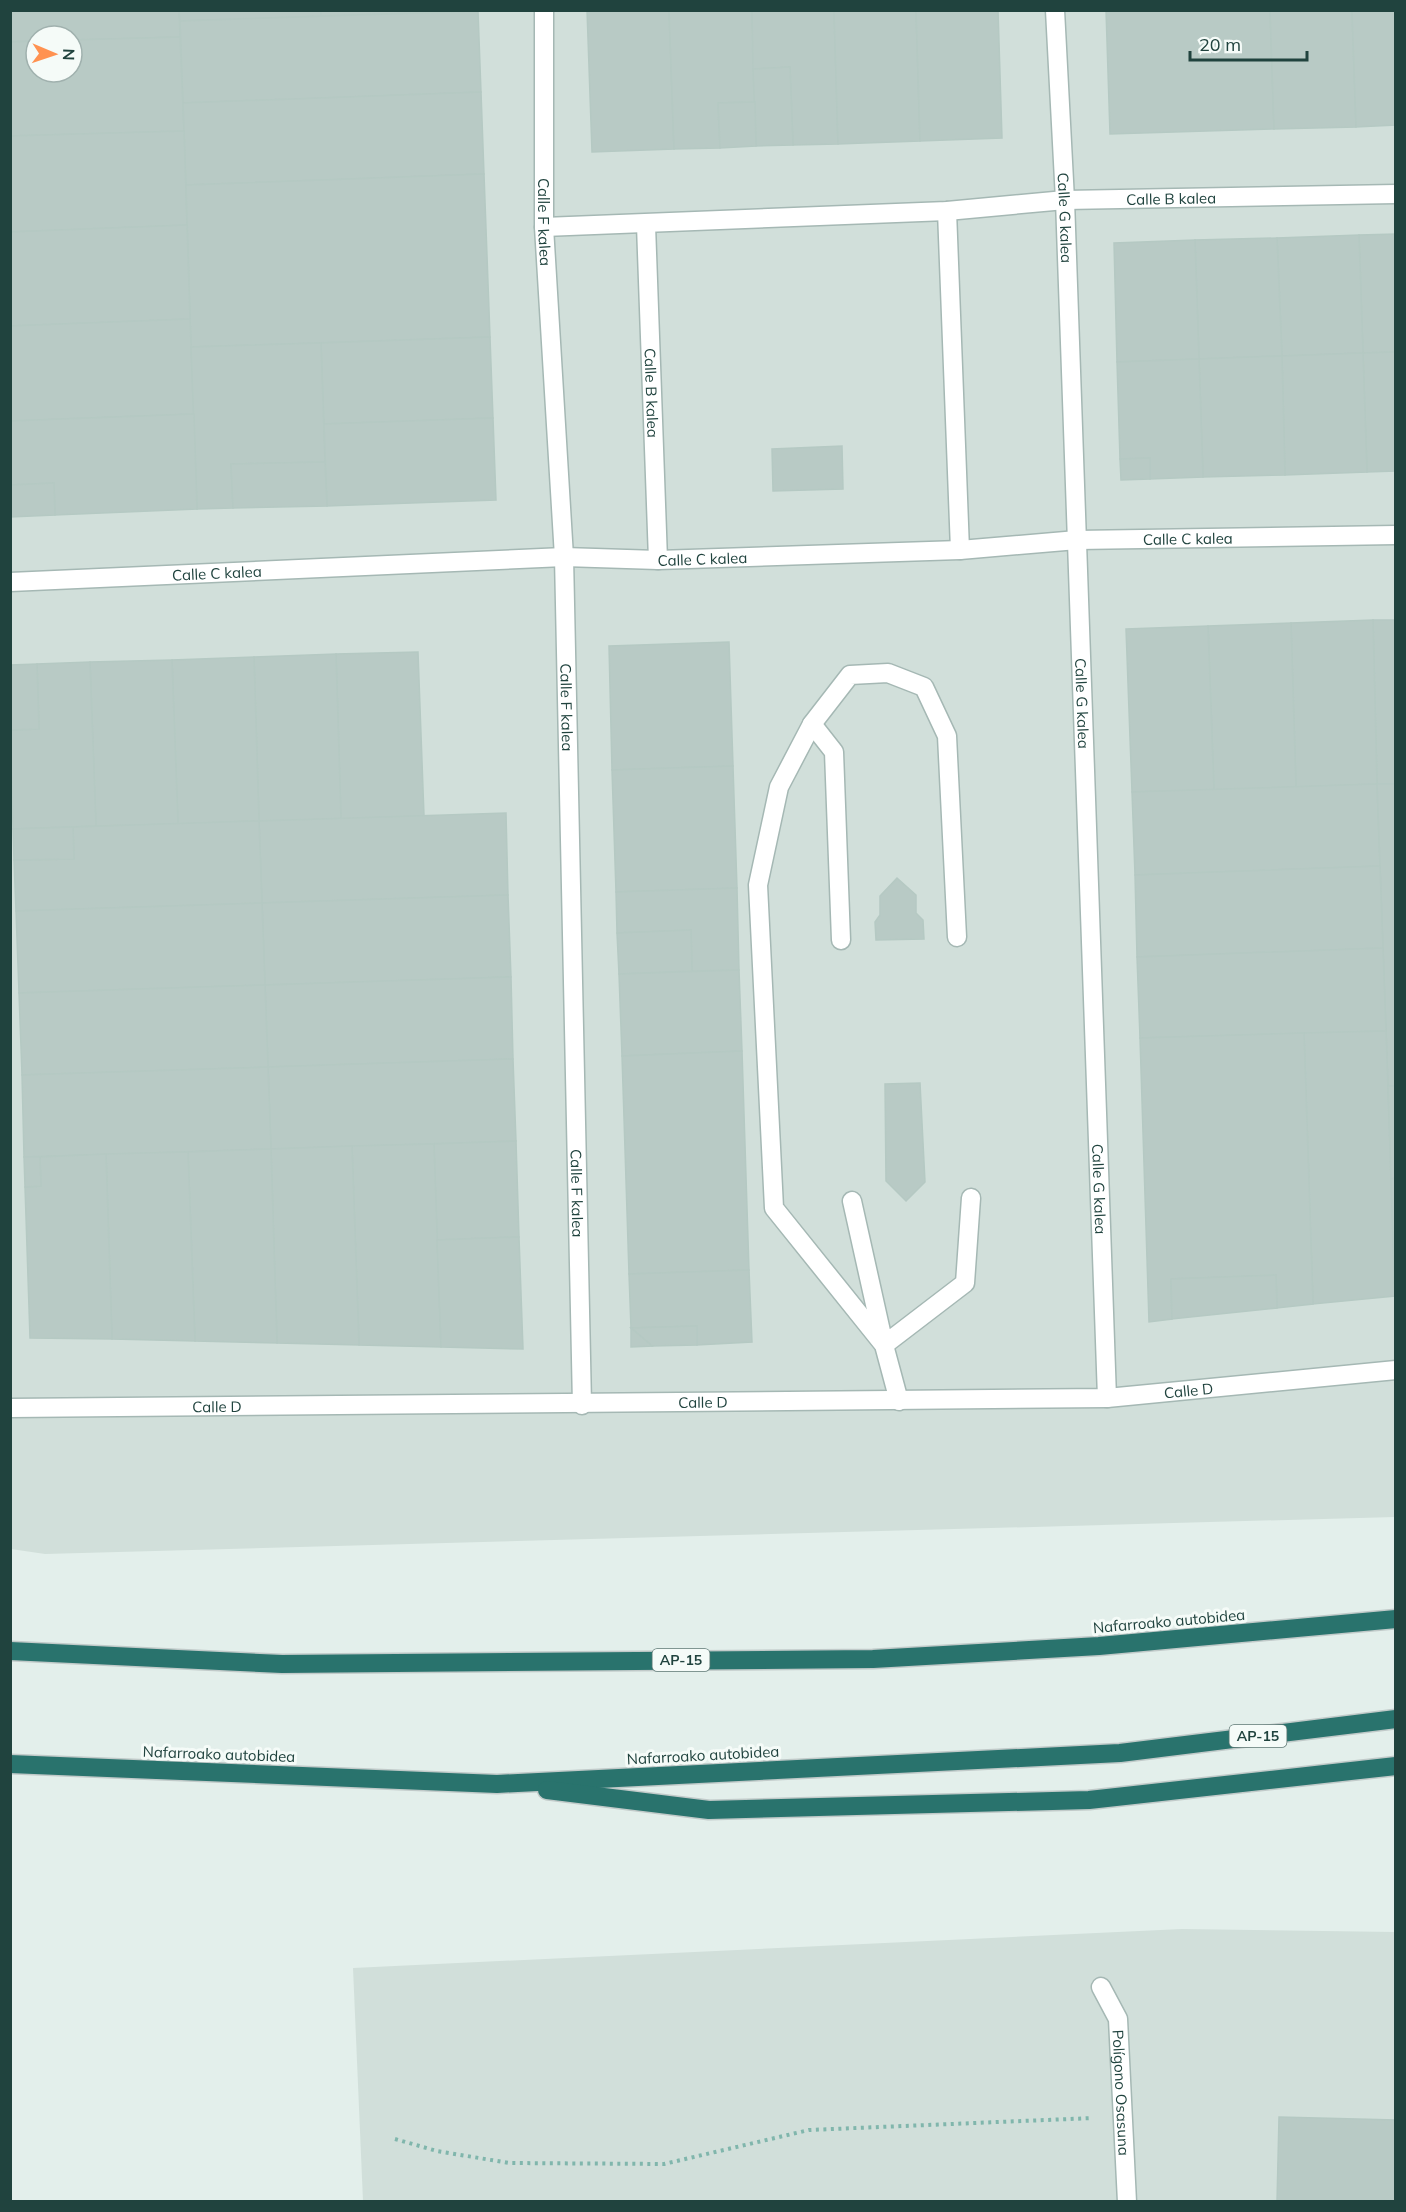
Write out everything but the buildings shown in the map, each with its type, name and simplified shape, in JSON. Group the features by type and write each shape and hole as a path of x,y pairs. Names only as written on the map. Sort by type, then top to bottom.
{"highway":[{"name":"Nafarroako autobidea","path":"10,1651 282,1664 873,1659 1099,1646 1395,1619"},
{"name":"Nafarroako autobidea","path":"10,1764 497,1784 1120,1753 1395,1719"},
{"path":"497,1784 709,1810 1089,1800 1395,1766"}],"street":[{"name":"Calle F kalea","path":"544,10 544,227 564,557 582,1405"},
{"name":"Calle G kalea","path":"1055,10 1065,200 1107,1398"},
{"name":"Calle B kalea","path":"544,227 646,225 947,211 1065,200 1395,194"},
{"path":"947,211 960,550"},
{"name":"Calle B kalea","path":"646,225 658,560"},
{"name":"Calle C kalea","path":"10,582 564,557 658,560 960,550 1077,540 1395,535"},
{"path":"884,1345 774,1208 758,885 779,787 812,724 850,675 888,673 924,687 947,736 957,937"},
{"path":"812,724 834,752 841,940"},
{"path":"884,1345 965,1283 971,1198"},
{"path":"852,1201 899,1401"},
{"name":"Calle D","path":"10,1408 582,1405 1107,1398 1395,1370"},
{"name":"Polígono Osasuna","path":"1101,1988 1118,2019 1121,2117 1127,2202"}],"path":[{"path":"395,2139 437,2151 509,2163 664,2164 809,2130 1121,2117"}],"shaded area":[{"path":"11,11 1395,11 1395,1517 45,1554 11,1549"},
{"path":"1182,1929 1395,1932 1395,2201 363,2201 353,1968"}]}
